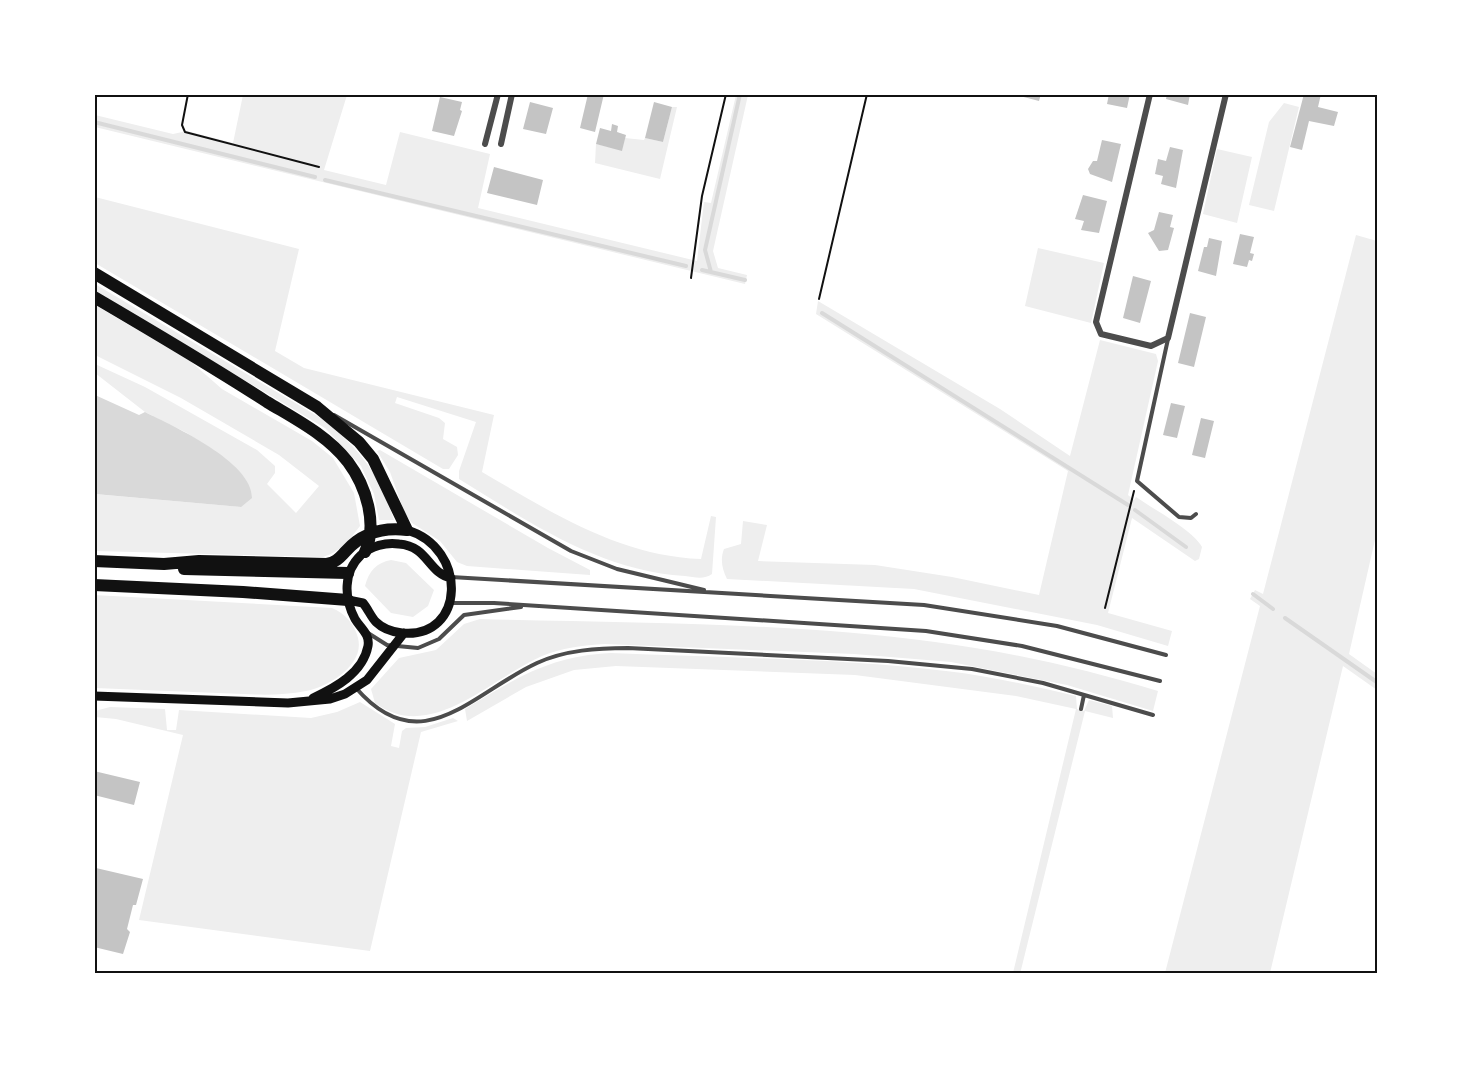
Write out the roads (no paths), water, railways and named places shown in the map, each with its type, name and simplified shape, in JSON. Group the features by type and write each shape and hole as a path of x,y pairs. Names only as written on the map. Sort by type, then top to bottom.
{"highway":[{"path":"94,273 317,407 354,437 373,459 407,530 371,532 356,541 338,560 327,564 200,561 164,564 94,561"},
{"path":"94,297 206,363 331,444 348,462 361,485 369,511 371,532 364,552"},
{"path":"164,564 190,570 348,573"},
{"path":"94,585 348,600"}],"main road":[{"path":"348,600 363,603 379,624 404,633 418,632 431,627 443,615 450,603 451,578 447,563 439,550 423,537 407,530"},
{"path":"308,701 340,685 357,668 368,647 367,633 354,615 348,600 348,573 364,552 383,544 407,545 421,551 440,574 451,578"},
{"path":"94,696 264,703 337,697 356,688 371,676 404,633"}],"street":[{"path":"485,144 498,94"},
{"path":"501,144 512,94"},
{"path":"1150,94 1096,322 1101,334 1151,346 1168,339 1226,94"}],"lane":[{"path":"1168,339 1137,481 1179,517 1191,518 1196,514"},
{"path":"317,407 365,430 571,551 617,569 717,592"},
{"path":"451,578 867,600 992,614 1057,626 1166,655"},
{"path":"450,603 926,631 1022,645 1160,681"},
{"path":"367,633 394,647 425,646 439,639 461,617 470,613 500,612 525,607"},
{"path":"356,688 372,706 386,716 399,720 429,721 457,710 540,662 572,653 616,648 933,665 1008,675 1153,715"},
{"path":"1081,709 1084,695"}],"waterway":[{"path":"711,272 705,250 740,94"},
{"path":"94,122 315,177"},
{"path":"325,180 686,266"},
{"path":"702,270 745,280"},
{"path":"822,313 1128,505"},
{"path":"1135,510 1186,547"},
{"path":"1253,594 1273,609"},
{"path":"1285,618 1378,683"}]}
